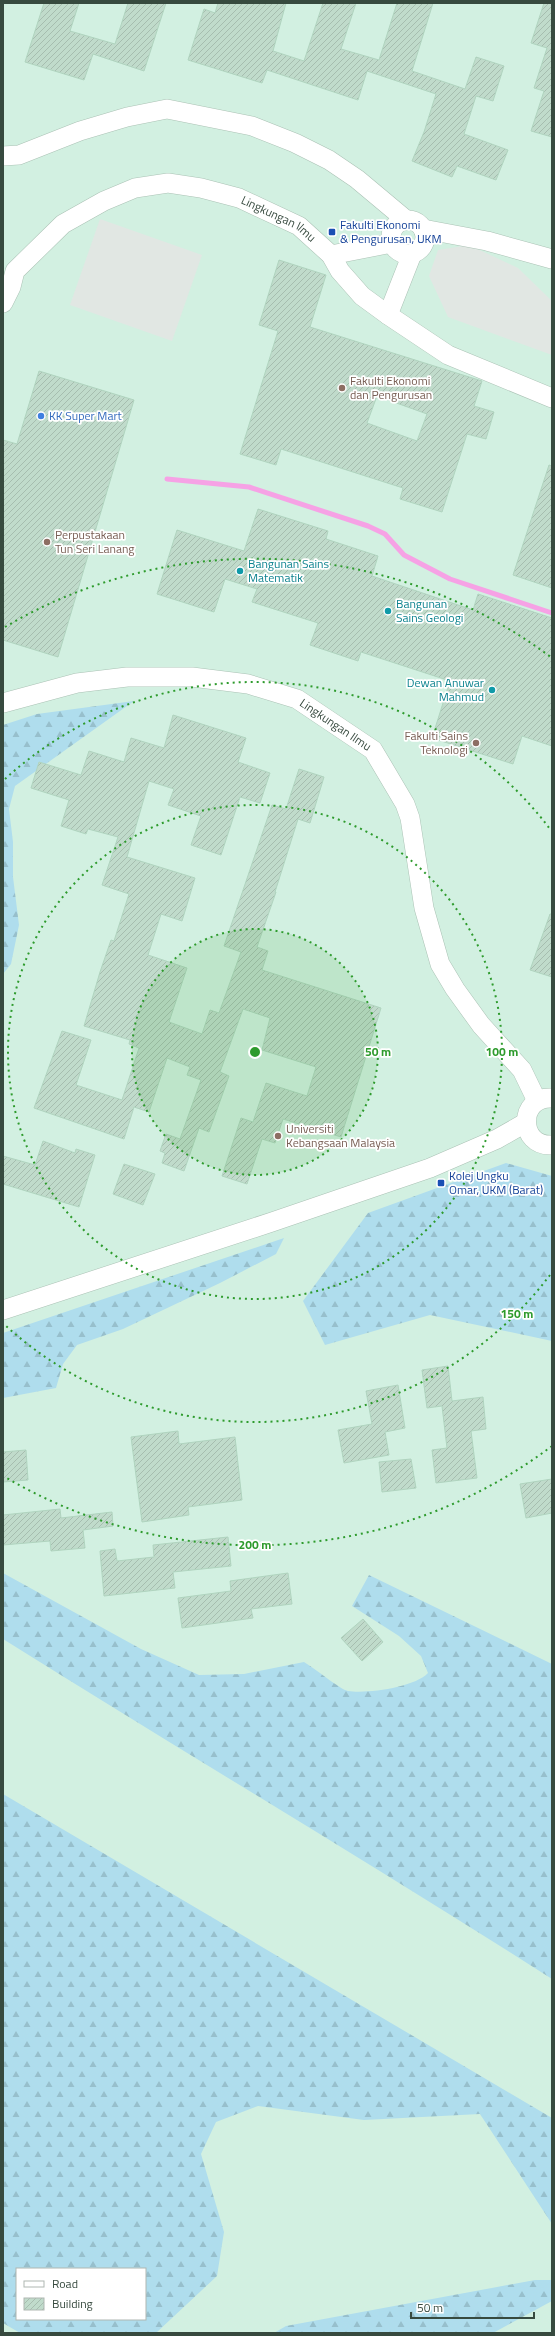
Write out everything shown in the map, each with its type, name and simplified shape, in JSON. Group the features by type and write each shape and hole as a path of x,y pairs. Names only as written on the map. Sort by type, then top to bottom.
{"street":[{"path":"3,156 19,155 80,131 127,117 167,109 252,126 294,143 329,160 357,179 406,220 416,222 423,229 487,241 552,259"},
{"name":"Lingkungan Ilmu","path":"3,303 11,287 16,271 63,224 104,201 135,188 168,183 201,188 239,198 299,226 331,255 340,271 362,296 388,315 448,355 552,398"},
{"path":"406,220 393,228 392,243 397,251 412,254 417,252 424,244 423,229"},
{"path":"331,255 392,243"},
{"path":"388,315 412,254"},
{"name":"Lingkungan Ilmu","path":"3,703 77,683 127,676 192,677 248,684 297,699 344,729 373,750 405,804 410,818 424,908 440,964 455,989 482,1025 522,1070 544,1100"},
{"path":"544,1100 528,1110 525,1123 531,1138 538,1143 552,1145"},
{"path":"3,1310 272,1222 430,1168 497,1139 525,1123"}],"shaded area":[{"name":"Universiti Kebangsaan Malaysia","path":"3,3 552,3 552,2333 3,2333"},
{"path":"100,219 202,255 172,341 70,305"},
{"path":"469,245 518,268 552,301 552,355 448,317 429,276 438,250"}],"green space":[{"path":"134,701 15,786 9,809 13,842 13,877 19,925 11,964 3,974 3,725 37,714"},
{"path":"506,1163 552,1176 552,1341 430,1315 325,1345 303,1301 368,1213"},
{"path":"284,1238 276,1254 220,1283 123,1329 77,1345 63,1364 56,1388 3,1398 3,1333"},
{"path":"3,1573 141,1649 199,1675 244,1674 304,1662 344,1690 357,1692 402,1686 422,1678 428,1673 421,1656 399,1636 352,1606 369,1575 552,1664 552,1979 3,1639"},
{"path":"3,1794 552,2118 552,2224 480,2114 364,2120 258,2106 216,2122 201,2154 224,2232 217,2276 156,2333 20,2333 3,2323"},
{"path":"535,2280 552,2280 552,2301 493,2333 274,2333 286,2326"}],"building":[{"path":"44,3 79,3 70,31 115,44 128,3 166,3 144,71 93,54 84,80 25,62"},
{"path":"218,3 286,3 273,51 304,61 323,3 356,3 341,49 379,60 397,3 433,3 412,71 465,89 476,57 504,66 493,101 476,96 464,134 508,150 496,180 457,166 452,177 412,161 424,132 436,94 367,71 358,100 267,70 262,83 188,60 204,9 215,13"},
{"path":"544,3 552,3 552,137 531,131 544,91 534,88 547,48 531,43"},
{"path":"279,260 326,275 310,327 482,381 474,406 494,412 486,439 467,434 442,512 400,499 403,488 281,449 276,465 240,454 278,331 259,325","holes":["377,396 427,414 417,441 367,423"]},
{"name":"Perpustakaan Tun Seri Lanang","path":"39,371 134,400 58,657 3,640 3,440 17,444"},
{"path":"549,465 552,466 552,588 513,575"},
{"path":"258,509 328,531 326,539 378,556 372,576 473,610 478,594 552,618 552,746 522,736 513,764 432,738 450,681 361,652 358,661 310,645 318,623 252,602 257,589 225,579 214,612 157,594 177,530 244,551"},
{"path":"173,715 246,738 238,762 270,773 260,803 240,797 221,855 191,845 201,816 168,805 174,789 149,781 127,857 195,878 182,921 161,914 148,955 187,968 169,1022 202,1034 210,1010 219,1013 241,952 224,946 272,805 286,809 299,769 324,777 310,823 298,819 276,892 257,947 268,951 262,970 381,1008 341,1137 283,1119 275,1143 262,1139 247,1184 222,1176 241,1118 253,1122 266,1083 307,1096 316,1067 262,1050 270,1018 243,1009 220,1072 229,1076 209,1132 199,1128 184,1171 162,1163 165,1153 160,1151 166,1134 180,1139 201,1080 187,1075 190,1067 167,1058 149,1112 134,1107 124,1139 34,1108 62,1031 91,1040 76,1085 122,1100 139,1048 129,1044 130,1040 84,1026 100,972 111,940 114,941 129,894 102,885 118,837 88,829 86,834 61,826 69,800 31,788 39,762 81,775 89,751 124,762 131,738 164,748"},
{"path":"550,914 552,914 552,977 530,970"},
{"path":"43,1141 75,1153 76,1149 95,1155 79,1207 3,1184 3,1156 35,1165"},
{"path":"124,1164 155,1174 143,1205 113,1194"},
{"path":"448,1366 452,1401 483,1397 486,1429 471,1431 477,1478 436,1483 432,1450 447,1448 442,1406 427,1408 422,1370"},
{"path":"398,1385 405,1428 385,1432 389,1455 344,1463 338,1430 372,1424 366,1391"},
{"path":"178,1431 179,1444 235,1437 242,1500 188,1507 189,1515 142,1522 131,1437"},
{"path":"26,1450 28,1480 3,1482 3,1452"},
{"path":"411,1459 416,1488 382,1492 379,1462"},
{"path":"552,1479 552,1513 526,1518 520,1484"},
{"path":"60,1509 61,1518 112,1512 113,1526 83,1530 85,1548 51,1551 50,1541 3,1545 3,1515"},
{"path":"228,1537 231,1566 173,1572 175,1588 104,1596 100,1551 115,1549 117,1561 154,1557 153,1545"},
{"path":"288,1573 292,1604 251,1609 253,1618 182,1628 178,1598 231,1591 230,1581"},
{"path":"363,1619 383,1642 362,1661 341,1638"}],"waterway":[{"path":"167,479 249,487 368,526 385,534 404,555 450,579 552,613"}],"place":[{"name":"Fakulti Ekonomi & Pengurusan, UKM","path":"332,232"},
{"name":"Fakulti Ekonomi dan Pengurusan","path":"342,388"},
{"name":"KK Super Mart","path":"41,416"},
{"name":"Perpustakaan Tun Seri Lanang","path":"47,542"},
{"name":"Bangunan Sains Matematik","path":"240,571"},
{"name":"Bangunan Sains Geologi","path":"388,611"},
{"name":"Dewan Anuwar Mahmud","path":"492,690"},
{"name":"Fakulti Sains Teknologi","path":"476,743"},
{"name":"Universiti Kebangsaan Malaysia","path":"278,1136"},
{"name":"Kolej Ungku Omar, UKM (Barat)","path":"441,1183"}]}
